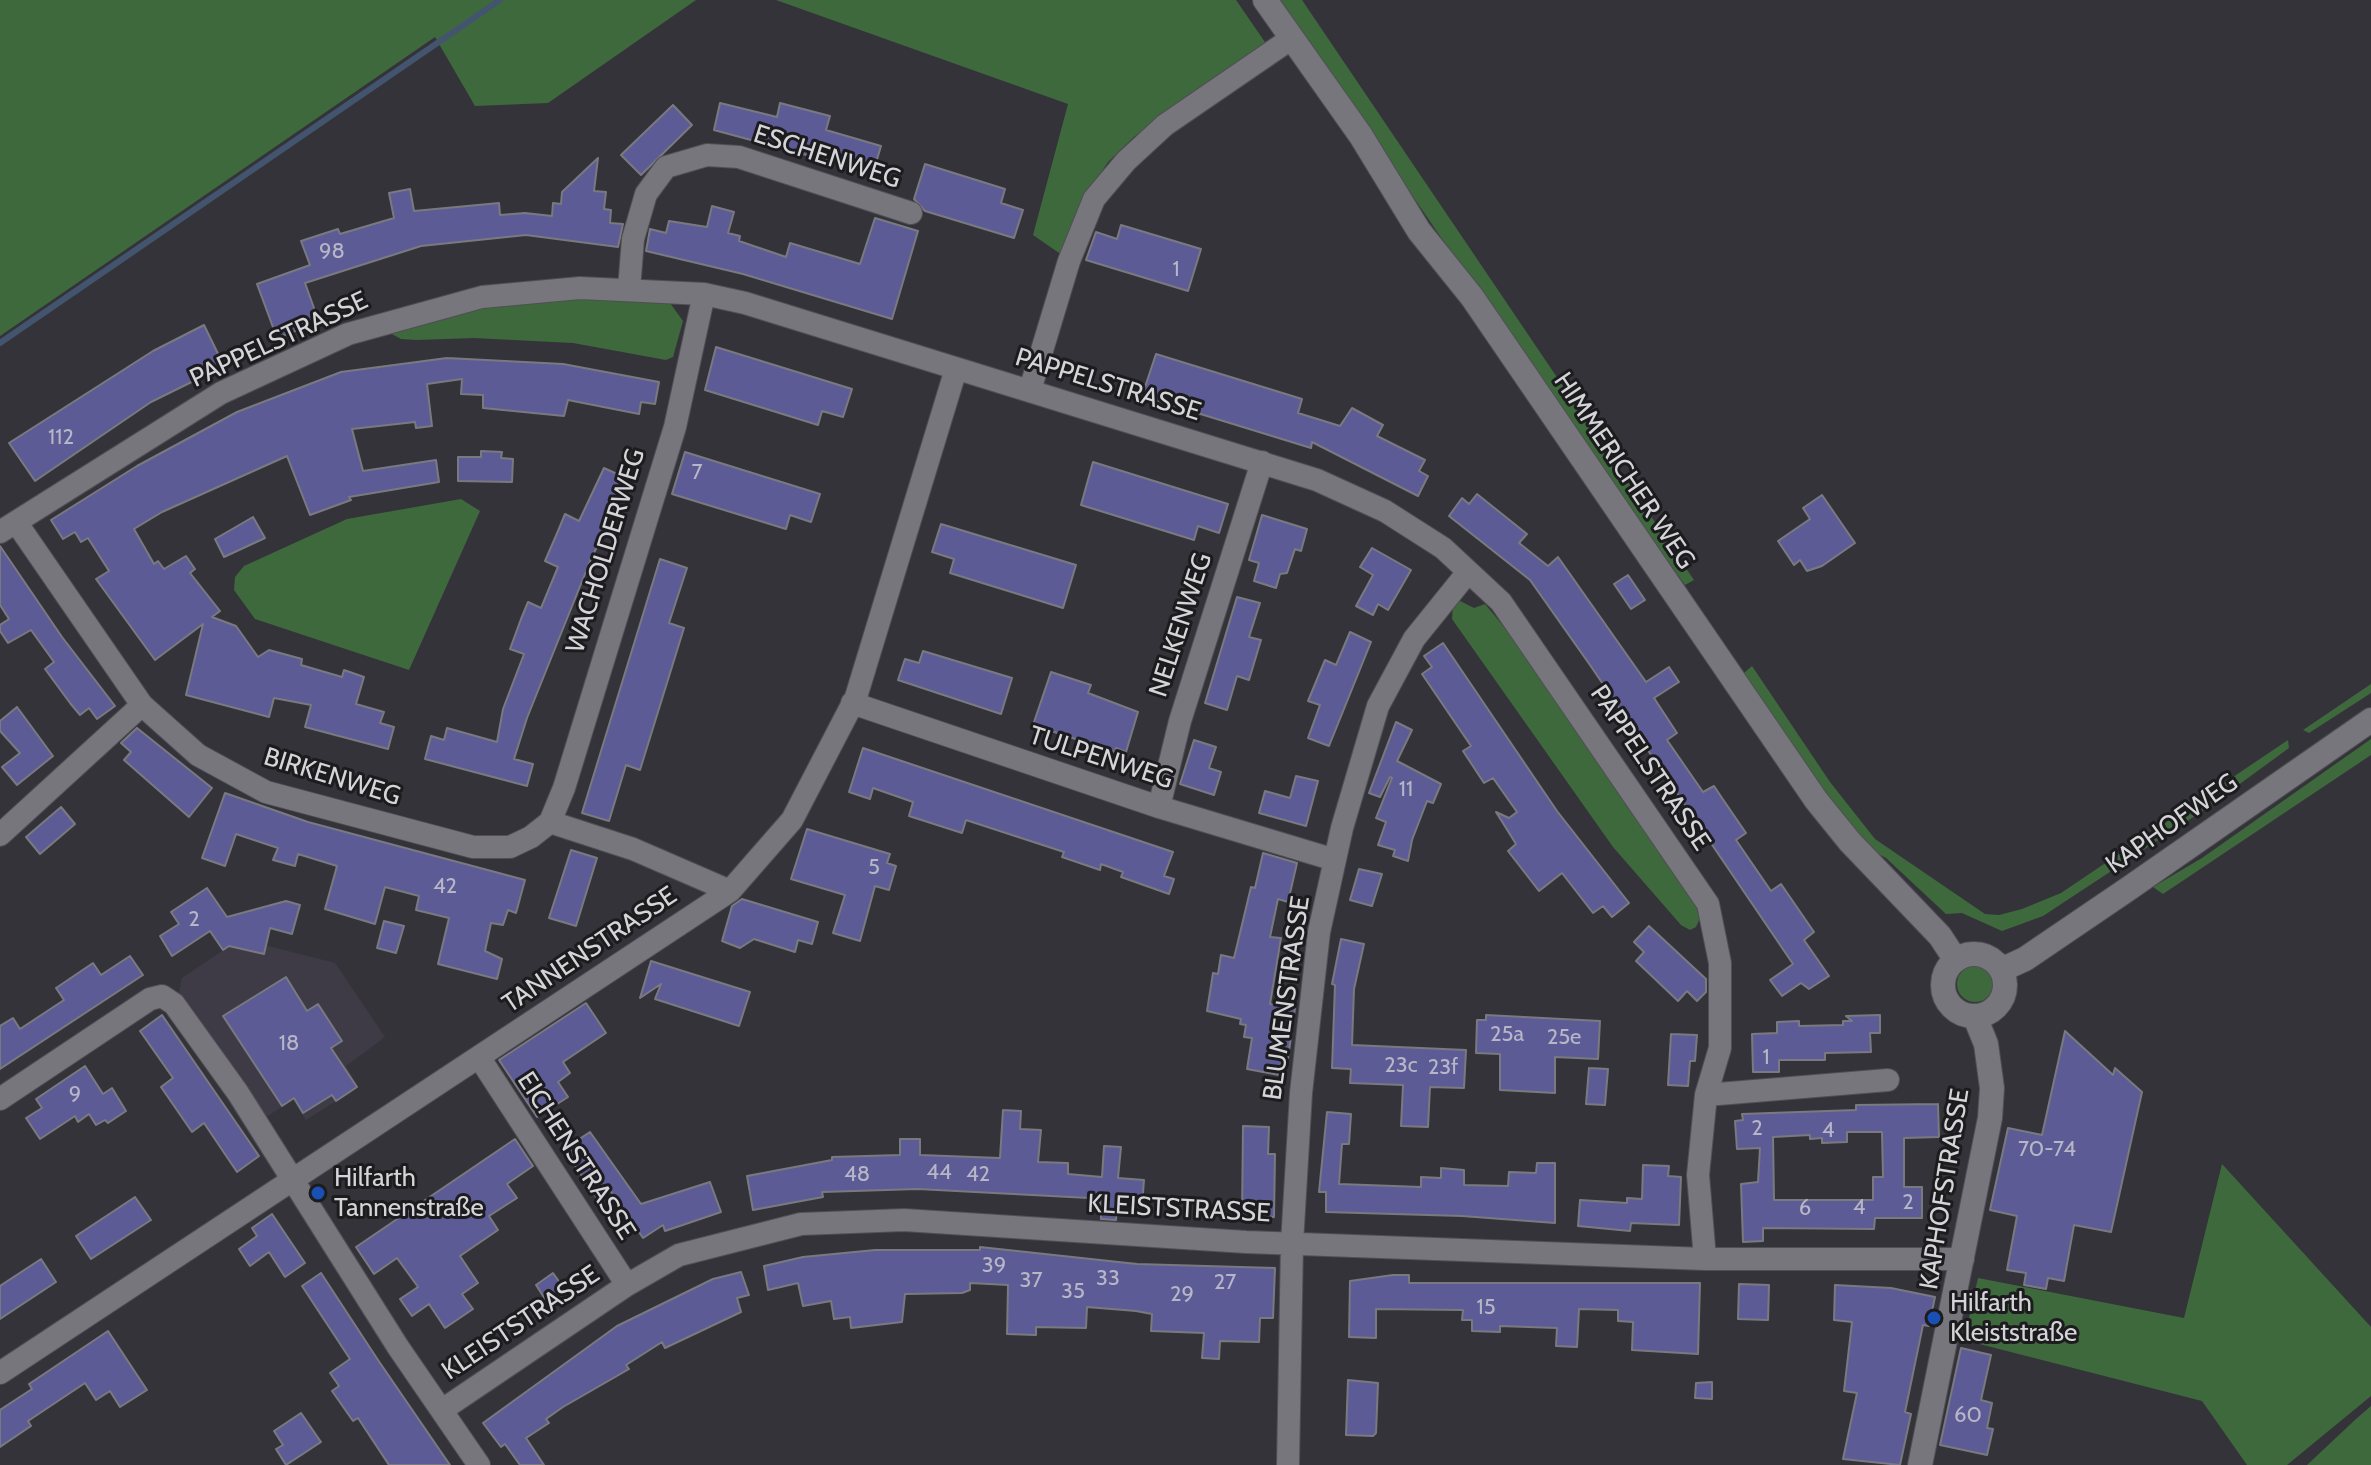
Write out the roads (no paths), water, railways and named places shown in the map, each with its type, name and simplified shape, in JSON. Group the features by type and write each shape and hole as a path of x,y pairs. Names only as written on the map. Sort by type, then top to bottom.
{"street":[{"name":"HIMMERICHER WEG","path":"1265,0 1361,136 1419,231 1472,297 1816,800 1850,842 1940,936 1955,959"},
{"path":"1030,390 1069,261 1094,199 1126,161 1165,125 1292,38"},
{"name":"ESCHENWEG","path":"629,289 633,239 646,194 666,167 707,155 739,157 911,213"},
{"name":"PAPPELSTRASSE","path":"8,527 221,393 348,334 482,297 580,288 704,294 745,303 1317,480 1385,511 1443,548 1501,602 1708,904 1720,963 1720,1048 1706,1095 1698,1175 1705,1259"},
{"name":"WACHOLDERWEG","path":"550,822 564,788 675,427 704,294"},
{"name":"TANNENSTRASSE","path":"0,1373 730,891 792,820 852,703 956,369"},
{"name":"NELKENWEG","path":"1159,807 1180,721 1262,462"},
{"name":"BIRKENWEG","path":"8,527 142,705 198,755 266,792 473,847 510,847 531,837 550,822"},
{"name":"BLUMENSTRASSE","path":"1288,1465 1292,1243 1301,1093 1319,932 1335,860 1378,706 1414,639 1468,572"},
{"name":"TULPENWEG","path":"852,703 1159,807 1335,860"},
{"path":"0,835 142,705"},
{"name":"KAPHOFWEG","path":"2001,970 2025,959 2371,720"},
{"path":"550,822 633,849 730,891"},
{"path":"1967,954 1981,954 2001,970 2005,980 2001,1001 1994,1009 1975,1017 1964,1015 1946,1001 1943,978 1955,959 1967,954"},
{"path":"0,1099 121,1015 162,996 174,1004 292,1178 398,1347 479,1465"},
{"name":"KAPHOFSTRASSE","path":"1920,1465 1981,1174 1992,1088 1986,1044 1975,1017"},
{"name":"EICHENSTRASSE","path":"479,1057 627,1285"},
{"path":"1706,1095 1888,1080"},
{"name":"KLEISTSTRASSE","path":"442,1410 627,1285 679,1255 801,1224 904,1220 1292,1243 1705,1259 1963,1259"}],"waterway":[{"path":"0,343 500,0"}],"place":[{"name":"Hilfarth Tannenstraße","path":"318,1193"},
{"name":"Hilfarth Kleiststraße","path":"1934,1318"}]}
